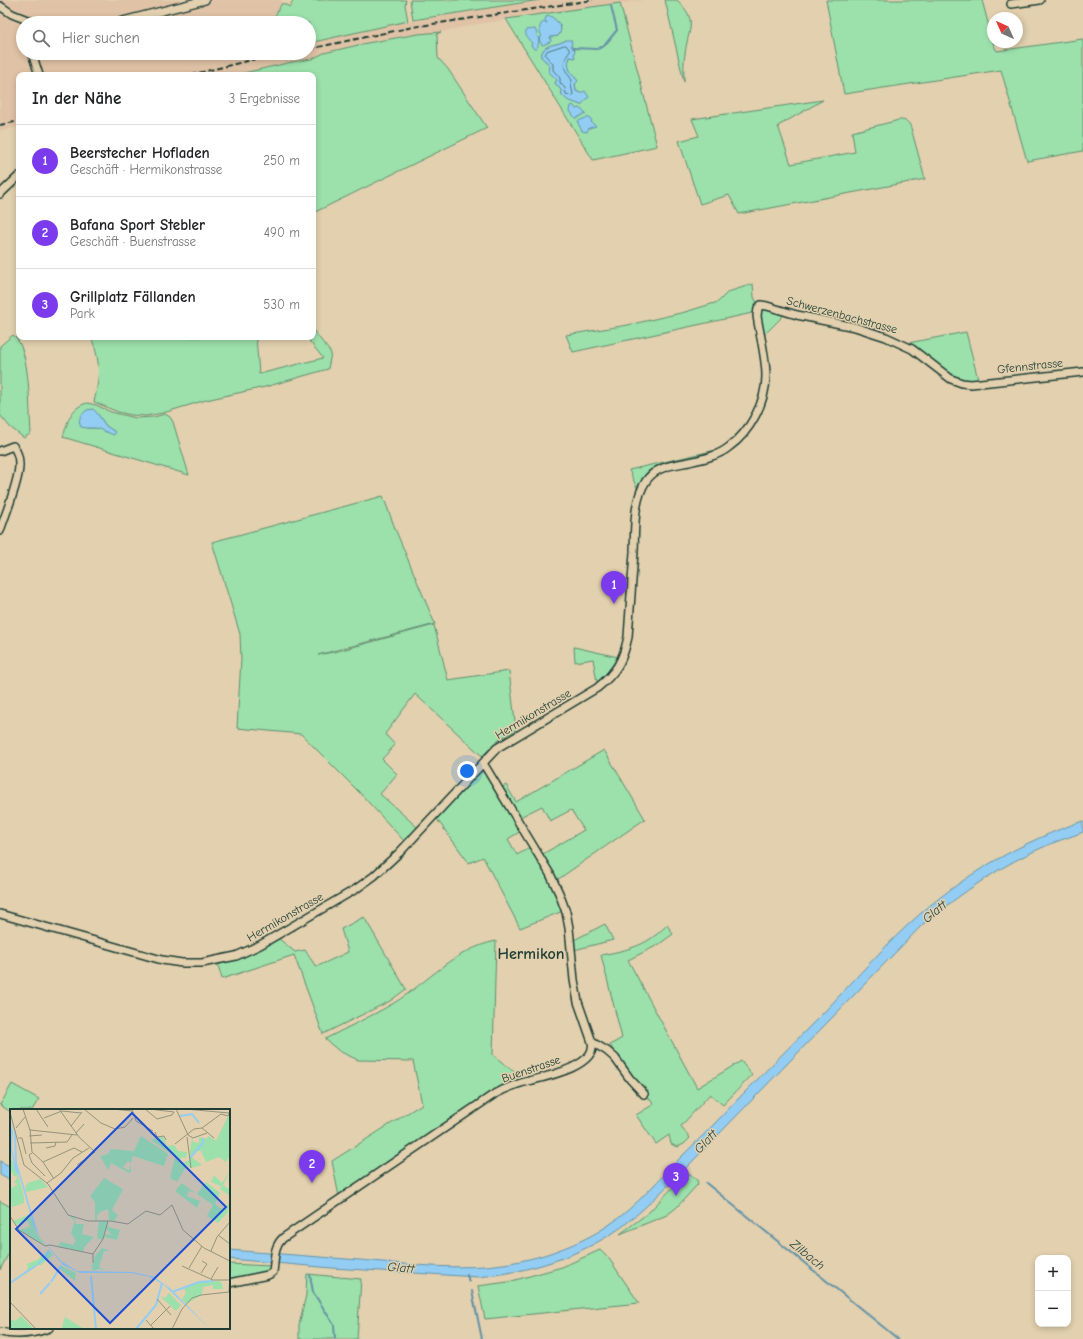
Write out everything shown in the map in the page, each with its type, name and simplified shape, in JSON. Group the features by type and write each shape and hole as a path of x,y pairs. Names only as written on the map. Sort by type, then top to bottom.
{"street":[{"path":"142,16 205,0"},
{"path":"1011,4 1040,0"},
{"path":"0,6 17,16"},
{"path":"34,60 38,72"},
{"path":"0,194 16,179"},
{"name":"Schwerzenbachstrasse","path":"759,307 761,305 767,306 886,337 912,349 946,376 956,381 962,383 979,383"},
{"name":"Hermikonstrasse","path":"0,914 172,962 202,963 236,956 280,934 356,889 374,876 400,852 483,763 502,745 597,688 611,676 621,662 628,637 637,512 643,487 651,475 663,468 708,458 720,453 730,447 748,428 759,408 763,396 766,377 757,316 759,307"},
{"name":"Gfennstrasse","path":"979,383 1083,372"},
{"path":"0,451 14,446 17,452 19,464 16,479 0,531"},
{"path":"483,763 550,874 559,893 566,912 569,928 574,980 578,1002 592,1042 615,1058 630,1079 644,1094"},
{"name":"Buenstrasse","path":"230,1283 268,1275 273,1272 277,1245 284,1238 493,1095 510,1086 556,1074 586,1060 593,1051 592,1042"},
{"path":"0,1332 9,1334 35,1333 46,1329"}],"shaded area":[{"path":"0,0 282,1 274,16 16,16 16,60 305,60 248,72 16,72 16,128 0,131"},
{"path":"540,0 644,0 472,25 441,32 367,43 324,53 316,57 316,41 359,31 429,18"}],"green space":[{"path":"293,0 406,0 405,5 408,21 316,41 316,16 275,16 282,3 290,7"},
{"path":"410,0 540,0 413,20"},
{"path":"665,0 677,0 684,7 690,19 690,31 684,61 684,82"},
{"path":"826,0 982,0 987,19 987,48 995,48 997,51 1083,39 1083,151 1027,161 1001,70 844,94"},
{"path":"620,3 657,146 593,160 506,19","holes":["550,16 559,24 561,30 558,36 542,36","566,40 575,50 574,54 568,61 568,65 570,71 578,81 575,84 576,91 580,93 581,105 567,99 562,95 561,90 555,83 557,80 549,72 550,65 541,57 544,49"]},
{"path":"441,32 437,34 438,58 448,69 487,128 316,212 316,72 248,72 292,62 316,60 316,57 324,53 367,43 418,34"},
{"path":"823,100 778,126 791,164 855,152 852,132 903,120 908,122 910,126 925,179 739,214 729,195 700,204 679,141 699,136 692,119"},
{"path":"753,284 754,297 759,307 787,312 761,338 757,312 573,352 566,335 628,325 685,312 718,302 728,292"},
{"path":"966,332 979,383 962,383 903,344"},
{"path":"316,334 331,353 328,369 265,387 206,400 163,413 146,416 118,412 94,402 98,377 98,362 92,340 256,340 259,374 323,358 308,340 316,340"},
{"path":"13,335 19,342 23,353 28,381 31,433 24,438 10,427 0,415 0,346"},
{"path":"87,403 96,405 111,412 136,418 154,417 165,414 170,417 173,422 189,475 63,437 70,416 81,405","holes":["97,413 106,426 115,432 96,428 87,428"]},
{"path":"729,447 656,471 640,495 629,470"},
{"path":"383,496 435,624 318,655 434,625 448,680 509,671 516,730 500,739 482,756 415,694 385,734 395,745 382,759 397,774 380,794 418,828 405,842 359,792 301,734 237,728 241,659 240,634 212,542"},
{"path":"574,647 618,657 605,675 597,682 593,659 575,662"},
{"path":"604,750 645,819 557,880 541,855 584,830 571,810 550,821 542,806 518,818 501,788 506,785 516,802"},
{"path":"479,771 486,773 521,831 508,839 517,855 531,847 548,875 563,911 520,928 483,857 469,863 436,818"},
{"path":"364,917 406,989 390,1001 323,1034 294,955 222,979 218,965 244,956 278,938 295,952 305,950 316,967 348,952 341,929"},
{"path":"605,924 613,940 574,950 574,940"},
{"path":"667,925 673,934 658,945 628,960 697,1088 741,1061 752,1075 723,1105 710,1094 681,1126 690,1138 684,1144 677,1147 671,1144 669,1135 656,1144 636,1115 654,1104 631,1078 610,1045 622,1038 601,955 625,950 642,944 655,936"},
{"path":"496,941 493,1055 523,1079 339,1197 332,1161 422,1104 413,1061 358,1060 339,1051 325,1039 394,1003 442,967 468,951 481,945"},
{"path":"12,1084 39,1099 33,1109 10,1109 10,1111 0,1105"},
{"path":"687,1173 697,1180 698,1184 676,1208 667,1215 620,1234 648,1213"},
{"path":"0,1201 10,1206 10,1251 0,1270"},
{"path":"600,1250 610,1260 639,1303 485,1319 478,1286 508,1282 562,1267"},
{"path":"230,1264 270,1266 271,1272 230,1281"},
{"path":"307,1274 361,1279 357,1339 299,1339 299,1325 306,1295"}],"water":[{"path":"550,16 559,24 561,30 558,36 550,37 551,41 543,45 539,39 542,36 540,27 544,22 547,23 545,20 546,17"},
{"path":"535,29 539,42 538,47 534,49 531,45 532,43 527,38 526,30"},
{"path":"566,40 571,40 571,46 575,50 575,58 570,57 568,64 570,70 578,81 575,84 576,91 580,93 585,91 589,97 581,105 567,100 562,95 561,90 555,83 557,80 549,72 550,65 541,57 544,49"},
{"path":"573,105 576,109 579,108 586,113 575,118 570,111 571,106"},
{"path":"590,118 592,121 591,122 596,126 589,128 587,132 582,131 578,123 578,121"},
{"path":"93,409 106,426 115,432 114,435 96,428 81,427 79,422 81,415 87,410"},
{"name":"Glatt","path":"1083,821 1083,832 1052,843 999,870 968,890 923,924 662,1192 639,1213 607,1237 572,1254 535,1267 497,1275 478,1277 332,1268 230,1259 230,1250 431,1266 490,1266 545,1255 589,1237 608,1226 639,1200 827,1009 884,948 920,914 976,872 1017,848"},
{"path":"0,1161 10,1166 10,1180 0,1175"}],"waterway":[{"path":"573,48 597,49 604,46 617,30 611,6"},
{"name":"Zilbach","path":"706,1183 898,1339"},
{"path":"310,1275 313,1292 334,1325 335,1339"},
{"path":"467,1275 469,1282"},
{"path":"472,1291 482,1339"}],"railway":[{"path":"316,48 413,27 593,0"},
{"path":"202,72 251,60"},
{"path":"0,125 16,122"}],"place":[{"name":"Beerstecher Hofladen","path":"614,604"},
{"name":"Bafana Sport Stebler","path":"312,1183"},
{"name":"Grillplatz Fällanden","path":"676,1196"}],"district":[{"name":"Hermikon","path":"531,953"}]}
